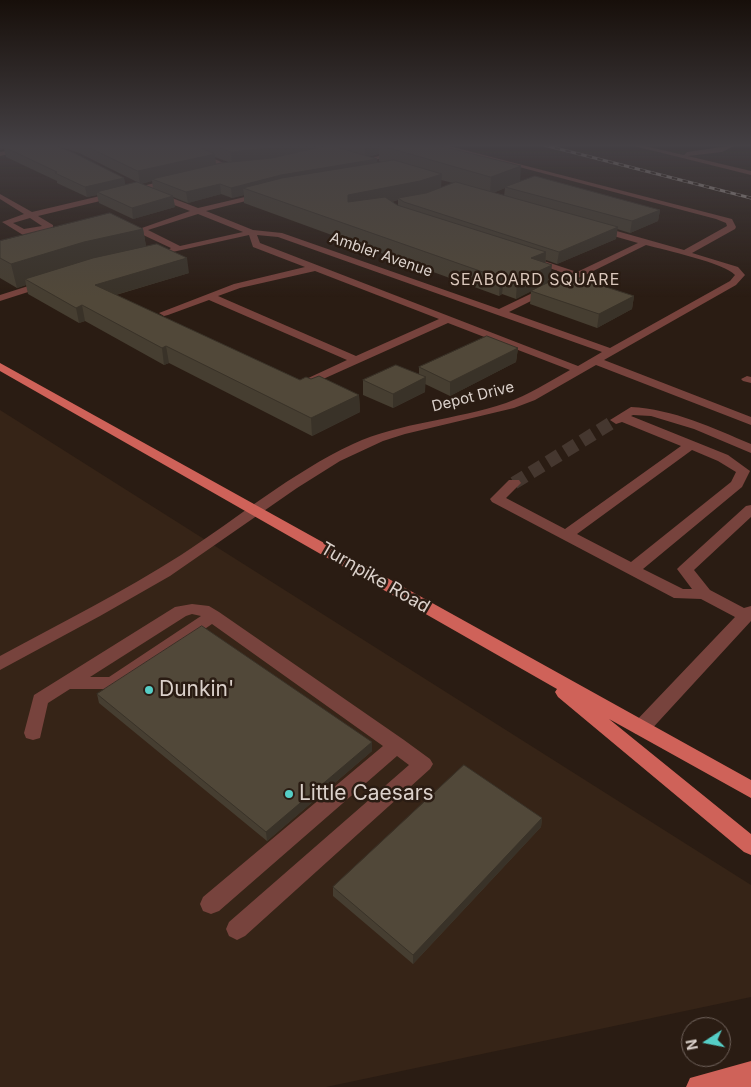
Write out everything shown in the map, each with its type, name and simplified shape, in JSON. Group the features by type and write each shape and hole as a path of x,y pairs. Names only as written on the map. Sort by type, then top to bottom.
{"main road":[{"name":"Turnpike Road","path":"0,366 751,790"},
{"path":"534,668 751,846"},
{"path":"698,1087 751,1074"}],"street":[{"path":"0,196 31,215 110,196"},
{"name":"Ambler Avenue","path":"156,196 252,232 279,235 612,352"},
{"path":"179,249 144,232 143,229 198,211 256,196"},
{"path":"591,227 685,254 732,227 729,221 632,196"},
{"path":"160,254 252,232"},
{"name":"Ambler Avenue","path":"252,232 256,245 579,370"},
{"path":"499,313 646,242"},
{"name":"Depot Drive","path":"0,664 186,558 319,466 360,445 416,428 512,406 532,397 733,283 740,275 735,270 685,254"},
{"path":"522,256 578,275"},
{"path":"164,313 237,286 315,268"},
{"path":"0,298 55,281"},
{"path":"209,296 356,360"},
{"path":"308,382 448,319"},
{"path":"595,361 751,421"},
{"path":"633,569 737,484 743,471 723,458 619,418 631,411 653,412 698,426 751,449"},
{"path":"677,421 690,430 734,449 751,453"},
{"path":"566,534 691,445"},
{"path":"514,483 497,499 680,594 704,594 749,613 641,728"},
{"path":"704,594 685,569 751,509"},
{"path":"33,733 40,700 181,611 192,609 203,610 213,616 423,764 237,929"},
{"path":"210,904 397,745"}],"shaded area":[{"path":"0,410 751,885 751,997 326,1087 0,1087"}],"building":[{"path":"105,196 173,196 132,208"},
{"path":"265,196 348,196 348,202 385,197 397,205 546,252 531,258 552,265 517,281 504,277 500,278"},
{"path":"411,196 505,196 618,227 559,252 404,202 398,198"},
{"path":"538,196 608,196 660,210 632,221"},
{"path":"110,213 143,229 84,242 11,264 0,258 0,241"},
{"path":"157,244 187,258 95,285 300,380 306,377 311,379 319,376 359,395 311,418 166,346 162,348 82,305 76,308 25,279 93,258"},
{"path":"566,274 634,296 599,314 531,291"},
{"path":"487,336 518,348 450,382 419,367"},
{"path":"396,365 426,377 393,394 363,380"},
{"path":"202,626 372,742 266,832 97,694"},
{"path":"464,765 542,818 413,955 333,887"}],"tunnel":[{"path":"514,483 616,420"}],"railway":[{"path":"742,196 751,198"}],"place":[{"name":"Dunkin'","path":"149,690"},
{"name":"Little Caesars","path":"289,794"}],"district":[{"name":"SEABOARD SQUARE","path":"535,280"}]}
